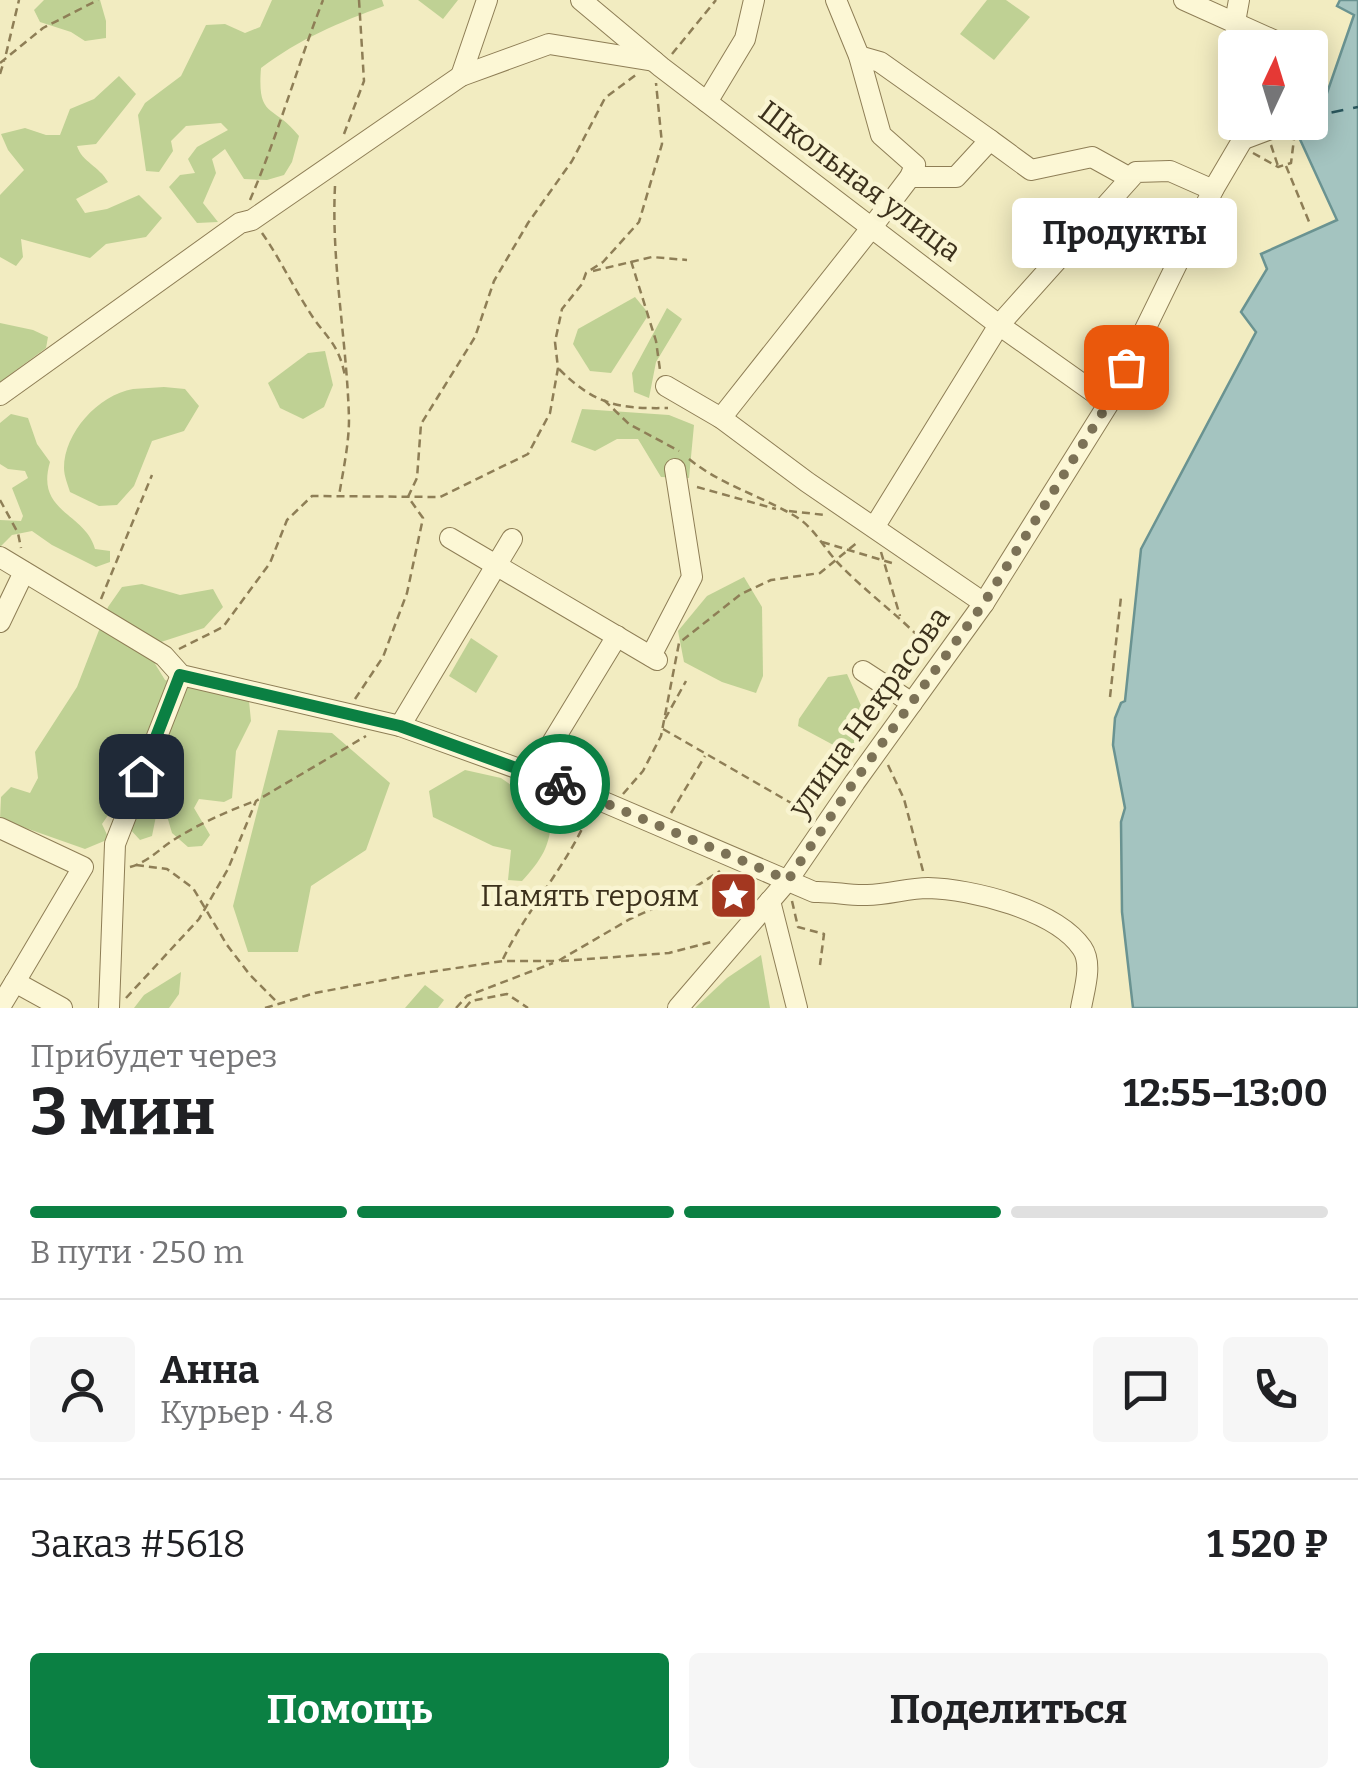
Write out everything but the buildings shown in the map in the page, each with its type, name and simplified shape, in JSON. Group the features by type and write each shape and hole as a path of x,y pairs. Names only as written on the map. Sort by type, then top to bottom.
{"street":[{"path":"461,76 486,0"},
{"name":"Школьная улица","path":"581,0 657,64 999,325 1109,402"},
{"path":"707,102 746,40 754,0"},
{"path":"711,413 872,227 914,166 881,135 859,56 836,0"},
{"path":"1184,0 1252,30"},
{"path":"1236,30 1239,0"},
{"path":"0,394 461,76 549,44 657,64"},
{"path":"859,56 880,62 1030,170 1092,157 1130,178"},
{"path":"910,177 956,177 990,140"},
{"name":"улица Некрасова","path":"678,1008 788,880 984,603 1109,402 1213,190 1248,140"},
{"path":"875,526 999,325 1136,172 1170,170 1213,190"},
{"path":"666,386 711,413 984,603"},
{"path":"450,538 654,658 692,578 676,474"},
{"path":"400,726 512,539"},
{"path":"0,557 164,656 180,675 400,726 533,774 814,892 861,896 942,889 978,895 1052,921 1082,948 1087,963 1081,1008"},
{"path":"0,622 24,572"},
{"path":"533,774 617,636"},
{"path":"863,672 912,704"},
{"path":"109,1008 115,844 180,675"},
{"path":"0,828 82,867 0,1007"},
{"path":"770,901 797,1008"},
{"path":"15,982 62,1008"}],"path":[{"path":"0,74 19,0"},
{"path":"0,63 44,28 98,0"},
{"path":"322,0 246,221 282,261 308,310 340,350 349,424"},
{"path":"339,496 349,424 344,314 333,226 334,162 364,81 359,0"},
{"path":"408,496 416,478 421,424 475,337 494,281 528,223 572,161 605,98 657,64 716,0"},
{"path":"164,656 223,627 270,563 287,520 312,496 440,496 528,454 550,413 558,368 555,342 562,309 586,273 603,262 639,222 662,144 657,64"},
{"path":"1254,140 1278,167"},
{"path":"1254,140 1278,167"},
{"path":"1278,167 1293,158 1292,140"},
{"path":"1286,165 1310,224"},
{"path":"586,273 631,260 687,260"},
{"path":"631,260 656,341 661,382 666,386"},
{"path":"558,368 580,390 625,409 711,413"},
{"path":"604,400 629,424 676,449 716,480 803,520 840,566 900,616 942,662"},
{"path":"676,474 718,494 783,510 833,516"},
{"path":"94,614 152,475"},
{"path":"346,713 383,657 407,593 423,518 408,496"},
{"path":"0,500 18,532 24,572"},
{"path":"503,960 604,803 644,770 661,736 680,642 740,594 771,580 820,572 875,526 900,616"},
{"path":"820,542 898,565"},
{"path":"1110,697 1121,597"},
{"path":"686,681 660,728 805,811"},
{"path":"114,871 145,863 170,842 217,816 256,801 373,732"},
{"path":"884,742 889,768 904,799 921,870 942,889"},
{"path":"662,827 706,754"},
{"path":"120,1008 134,987 199,919 228,869 256,801"},
{"path":"456,1008 467,996 558,961 630,919 681,896 738,859"},
{"path":"136,865 167,869 193,888 238,960 278,1004"},
{"path":"788,880 798,927 824,934 820,964"},
{"path":"265,1008 315,993 503,960 558,961 669,953 742,933"},
{"path":"465,1008 470,1002 507,994 528,1008"}],"green space":[{"path":"44,0 100,0 106,38 85,41 40,22 34,10"},
{"path":"272,0 382,0 384,6 320,32 261,68 264,104 299,136 292,162 284,175 267,180 244,179 225,149 212,159 216,173 203,203 218,222 197,223 169,187 180,175 195,173 188,159 197,147 228,130 221,123 186,126 171,141 173,151 159,172 146,171 138,115 145,103 181,76 206,25 225,24 245,33 260,27"},
{"path":"418,0 458,0 443,19"},
{"path":"987,0 1006,0 1030,17 994,60 960,34"},
{"path":"119,76 136,94 96,144 77,146 108,182 76,199 85,213 107,209 139,195 162,218 146,237 106,244 90,258 21,239 23,257 16,266 0,257 0,195 24,170 1,134 25,128 60,135 70,109 94,99"},
{"path":"635,297 649,314 611,373 590,371 573,344 578,329"},
{"path":"667,308 682,319 656,362 649,398 634,392 632,373"},
{"path":"0,323 48,337 46,348 0,382"},
{"path":"325,351 333,385 324,407 303,419 280,408 268,383 308,353"},
{"path":"164,387 185,389 199,406 184,431 152,441 134,486 117,505 99,506 70,492 64,471 66,455 85,418 120,393"},
{"path":"582,409 669,415 694,425 689,478 661,477 638,439 617,439 595,451 571,442"},
{"path":"11,414 28,418 37,444 50,462 47,479 55,502 82,527 95,549 110,551 110,562 96,567 32,531 12,535 0,547 0,520 21,521 23,516 12,488 28,478 25,471 0,464 0,423"},
{"path":"744,577 762,607 763,676 756,693 722,682 684,662 678,631 707,596"},
{"path":"142,584 180,595 213,589 223,607 204,628 161,642 149,654 165,680 249,701 251,721 236,751 232,798 224,802 199,799 194,808 210,835 202,846 188,847 172,833 167,816 156,816 152,836 140,840 129,828 124,809 111,811 102,824 109,839 85,849 0,819 1,797 11,787 30,793 38,778 35,752 77,687 108,607 122,587"},
{"path":"471,638 498,656 476,693 449,676"},
{"path":"847,674 867,719 874,723 852,755 798,726 828,677"},
{"path":"278,730 332,733 390,783 366,850 311,886 298,952 248,952 233,906"},
{"path":"465,770 501,778 551,813 544,850 522,881 508,880 511,850 493,846 433,817 429,791"},
{"path":"761,955 770,1008 695,1008 727,978"},
{"path":"181,972 179,994 169,1008 134,1008 144,995"},
{"path":"425,985 444,1000 438,1008 405,1008"}],"water":[{"path":"1340,0 1358,0 1358,1008 1133,1008 1122,912 1121,822 1125,808 1113,745 1115,718 1125,701 1141,549 1256,332 1241,312 1267,269 1261,254 1337,220 1300,140 1328,140 1328,90 1354,15 1337,6"}],"ferry route":[{"path":"1328,113 1358,107"}],"way so far":[{"path":"560,784 788,880 984,603 1109,402 1126,367"}],"place":[{"name":"Продукты","path":"1126,367"},
{"name":"Память героям","path":"734,896"}],"route":[{"path":"141,776 180,675 400,726 560,784"}]}
